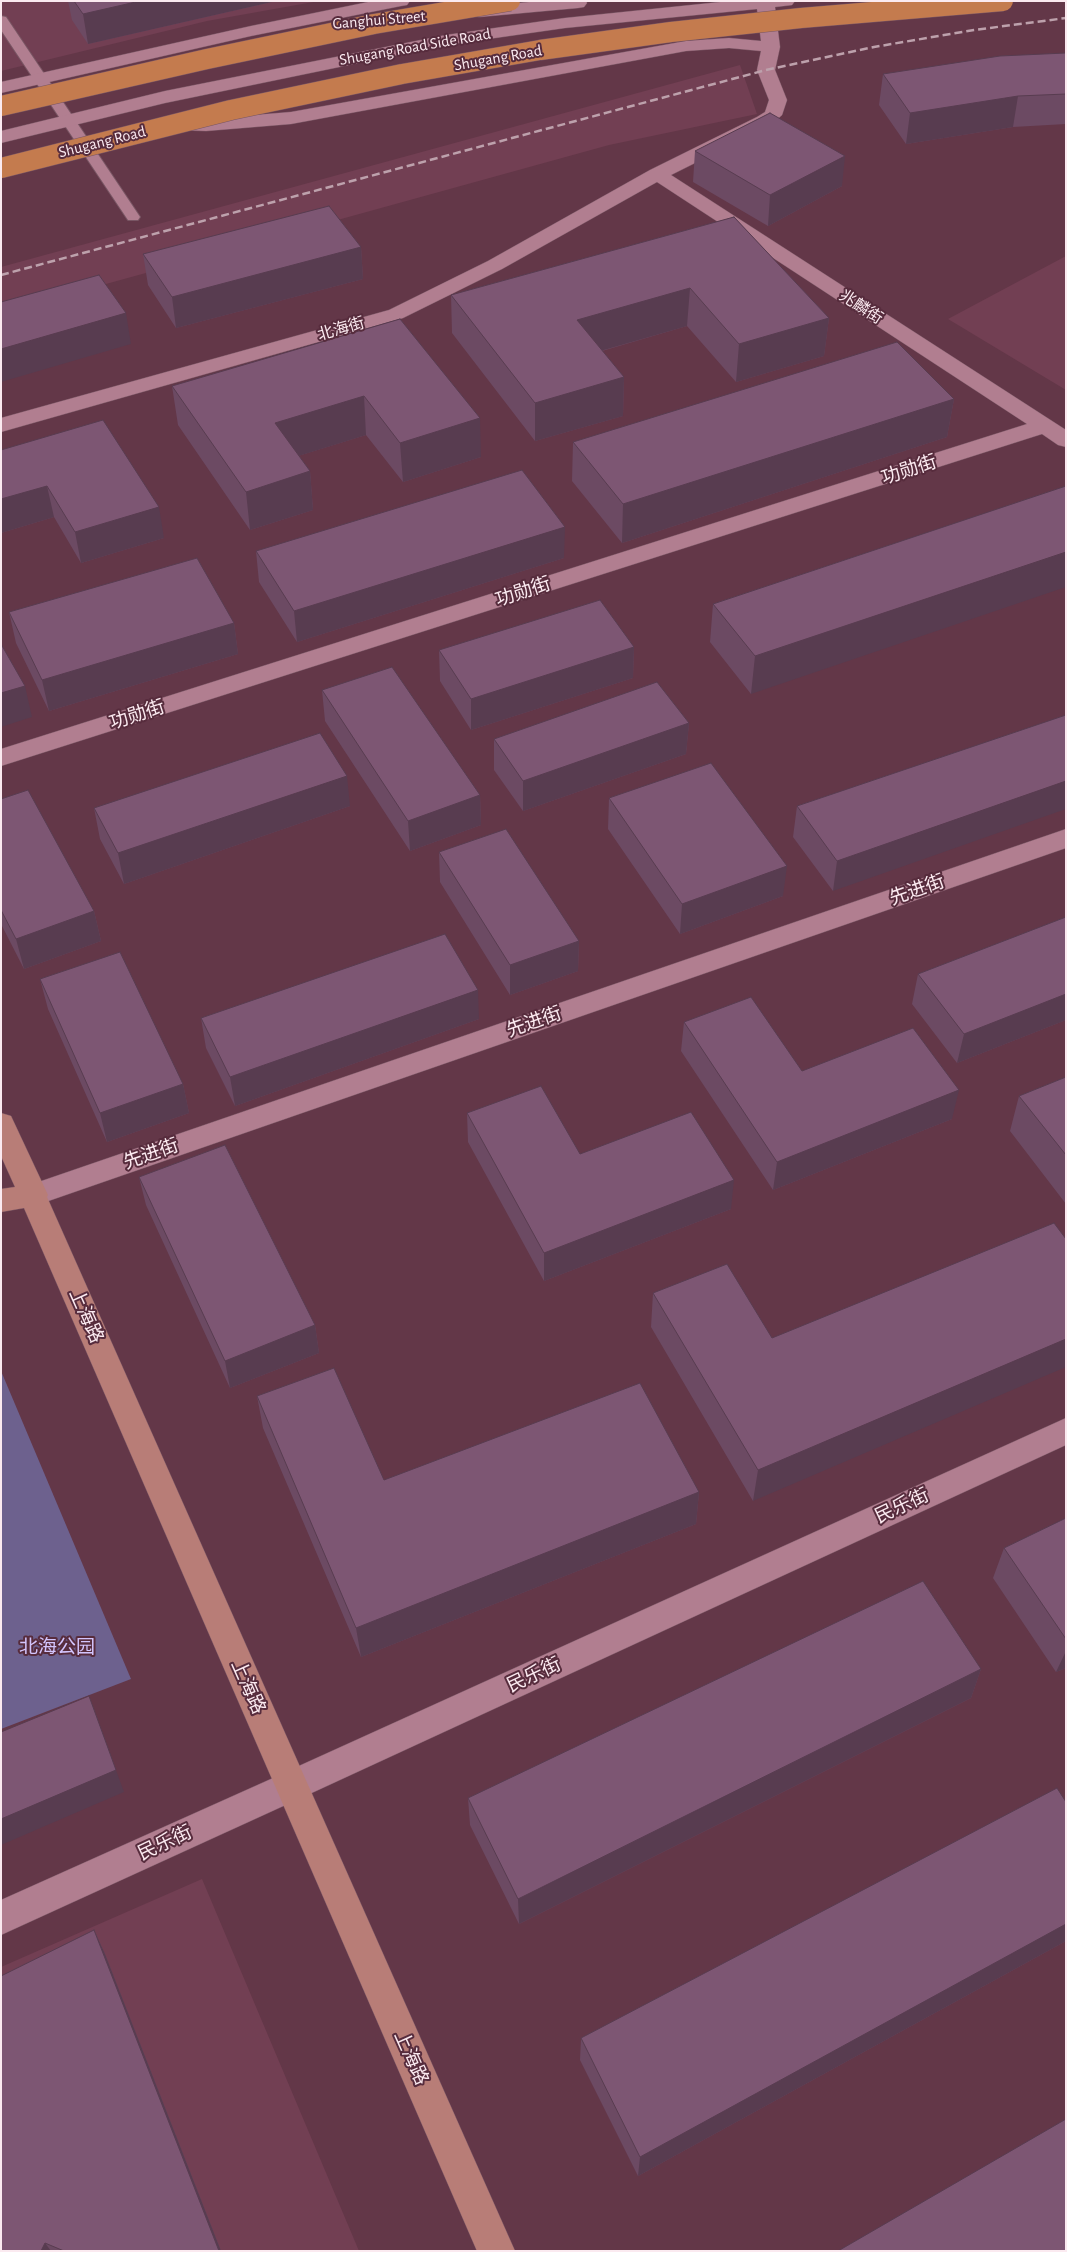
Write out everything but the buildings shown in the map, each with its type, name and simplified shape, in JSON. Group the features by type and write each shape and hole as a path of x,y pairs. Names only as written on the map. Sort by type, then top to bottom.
{"highway":[{"path":"1,106 365,26 510,1"},
{"name":"Shugang Road","path":"1,168 231,110 402,74 540,50 671,32 801,18 1003,1"}],"main road":[{"name":"上海路","path":"1,1124 34,1195 496,2251"},
{"name":"先进街","path":"1,1201 34,1195"}],"street":[{"path":"1,88 251,31 401,1"},
{"name":"Shugang Road Side Road","path":"69,121 142,85 365,34 458,1"},
{"name":"Ganghui Street","path":"251,31 597,1"},
{"path":"69,121 206,125 292,118 686,46 729,43 771,47 765,2 786,1"},
{"name":"Shugang Road Side Road","path":"1,137 269,75 446,40 565,23 765,2"},
{"name":"北海街","path":"1,425 396,314 495,265 658,174 764,121 773,114 777,106 777,95 766,70 771,47"},
{"name":"兆麟街","path":"658,174 1066,440"},
{"name":"功勋街","path":"1,758 1045,426"},
{"name":"先进街","path":"34,1195 1066,838"},
{"name":"民乐街","path":"1,1918 1066,1431"}],"lane":[{"path":"1,20 133,217"}],"shaded area":[{"path":"1,1 319,1 207,21 1,71"},
{"path":"740,65 757,114 609,145 1,313 1,267"},
{"path":"1066,256 1066,390 948,319"},
{"path":"202,1879 359,2251 1,2251 1,1967"}],"green space":[{"name":"北海公园","path":"1,1371 131,1679 1,1729"}],"railway":[{"path":"1,275 766,70 874,47 974,30 1066,18"}]}
